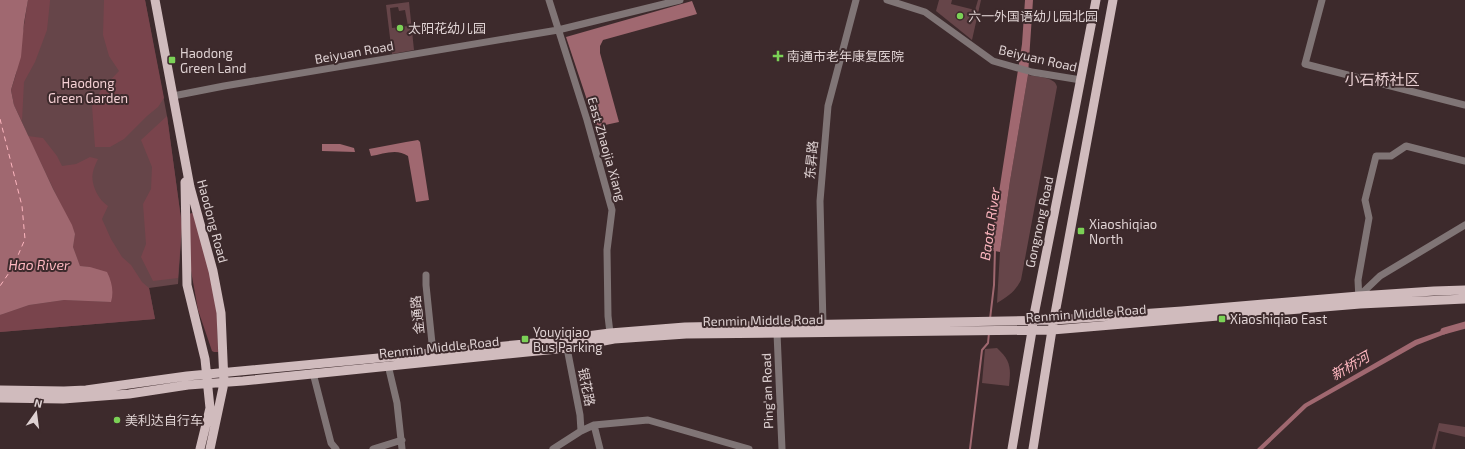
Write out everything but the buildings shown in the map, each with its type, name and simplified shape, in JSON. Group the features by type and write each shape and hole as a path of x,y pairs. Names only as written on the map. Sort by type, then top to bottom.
{"main road":[{"name":"Haodong Road","path":"150,0 185,186 187,284 207,374 210,408 200,449"},
{"name":"Haodong Road","path":"155,0 190,187 213,271 221,313 224,383 210,449"},
{"name":"Gongnong Road","path":"1012,449 1033,320 1096,0"},
{"path":"1032,449 1052,330 1113,0"},
{"name":"Renmin Middle Road","path":"64,395 86,390 207,374 525,344 610,333 685,327 996,326 1032,330 1052,330 1360,300 1434,291 1465,290"},
{"name":"Renmin Middle Road","path":"996,326 1033,320 1054,320 1360,300 1465,299"},
{"name":"Renmin Middle Road","path":"64,395 129,394 188,385 224,383 388,365 567,348 622,339 686,334 777,333 980,326"},
{"path":"0,390 64,395"},
{"path":"0,398 64,395"}],"street":[{"name":"East Zhaojia Xiang","path":"549,0 587,120 612,210 608,250 608,316 610,333"},
{"name":"Beiyuan Road","path":"173,96 224,86 558,30 680,0"},
{"name":"东昇路","path":"823,326 820,201 828,106 856,0"},
{"name":"Beiyuan Road","path":"887,0 925,12 993,61 1032,72 1081,80"},
{"path":"1322,0 1305,64 1465,105"},
{"path":"1360,300 1358,280 1369,218 1365,200 1376,156 1392,156 1406,146 1464,159"},
{"path":"1360,300 1380,276 1465,225"},
{"name":"金通路","path":"426,275 433,353"},
{"name":"Ping'an Road","path":"777,333 782,449"},
{"name":"银花路","path":"567,348 582,431"},
{"path":"388,365 397,403 402,449"},
{"path":"313,373 331,442 336,449"},
{"path":"553,449 594,425 648,420 749,449"},
{"name":"银花路","path":"594,425 600,449"},
{"path":"373,449 402,440"}],"green space":[{"name":"Haodong Green Garden","path":"28,0 145,0 167,116 182,226 178,284 149,288 155,319 0,332 0,315 2,314 31,142 14,105"},
{"name":"六一外国语幼儿园北园","path":"939,0 952,0 951,4 975,10 978,0 981,0 972,40 936,11"},
{"name":"太阳花幼儿园","path":"409,2 414,50 392,54 386,5","holes":["398,7 399,11 405,10 408,26 392,28 390,8"]},
{"path":"1028,75 1050,79 1056,84 1057,87 1021,280 1014,291 997,303 1000,252 1010,181"},
{"path":"997,348 1005,357 1009,365 1009,386 982,383 985,349"},
{"path":"1439,423 1465,427 1465,437 1439,431 1435,449 1432,449"}],"shaded area":[{"path":"28,0 50,1 47,30 35,62 24,82 22,121 14,105 11,90 16,74"},
{"path":"104,0 145,0 164,98 158,107 124,139 110,147 95,147 92,106 101,90 119,71 109,56 103,35"},
{"path":"167,116 182,226 178,278 153,281 141,257 146,244 143,204 151,189 152,167 141,140"},
{"path":"28,136 43,138 57,156 62,166 76,164 90,157 98,159 92,176 98,196 108,206 102,219 111,239 122,257 131,265 142,282 149,288 155,319 0,332 0,315 29,305 64,300 110,302 90,267 80,266 73,247 75,234"},
{"path":"189,214 194,214 206,256 217,309 218,352 212,351 198,310 188,254"}],"water":[{"name":"Hao River","path":"0,0 28,0 21,57 11,90 14,105 53,189 72,225 75,234 73,247 80,266 107,272 112,287 111,302 64,300 29,305 0,315"},
{"path":"1025,0 1033,0 1028,75 1010,181 1000,252 990,250 1022,44"},
{"path":"692,1 697,14 603,40 600,46 600,53 619,122 596,127 566,37"},
{"path":"418,140 420,142 429,200 416,202 408,156 395,152 371,156 369,149"},
{"path":"322,144 340,144 354,148 355,152 322,151"},
{"path":"1452,327 1453,331 1417,345 1307,407 1263,449 1257,449 1304,404 1415,340"}],"waterway":[{"name":"Baota River","path":"990,319 994,285 995,249"},
{"name":"新桥河","path":"1444,331 1465,325"},
{"name":"Baota River","path":"970,449 982,350 988,343 989,333"}],"ferry route":[{"path":"0,119 22,206 25,239 13,267 0,286"}],"place":[{"name":"六一外国语幼儿园北园","path":"960,16"},
{"name":"太阳花幼儿园","path":"400,28"},
{"name":"南通市老年康复医院","path":"778,56"},
{"name":"Haodong Green Land","path":"172,60"},
{"name":"Xiaoshiqiao North","path":"1081,231"},
{"name":"Xiaoshiqiao East","path":"1222,319"},
{"name":"Youyiqiao Bus Parking","path":"525,339"},
{"name":"美利达自行车","path":"117,420"}],"district":[{"name":"小石桥社区","path":"1382,80"}]}
